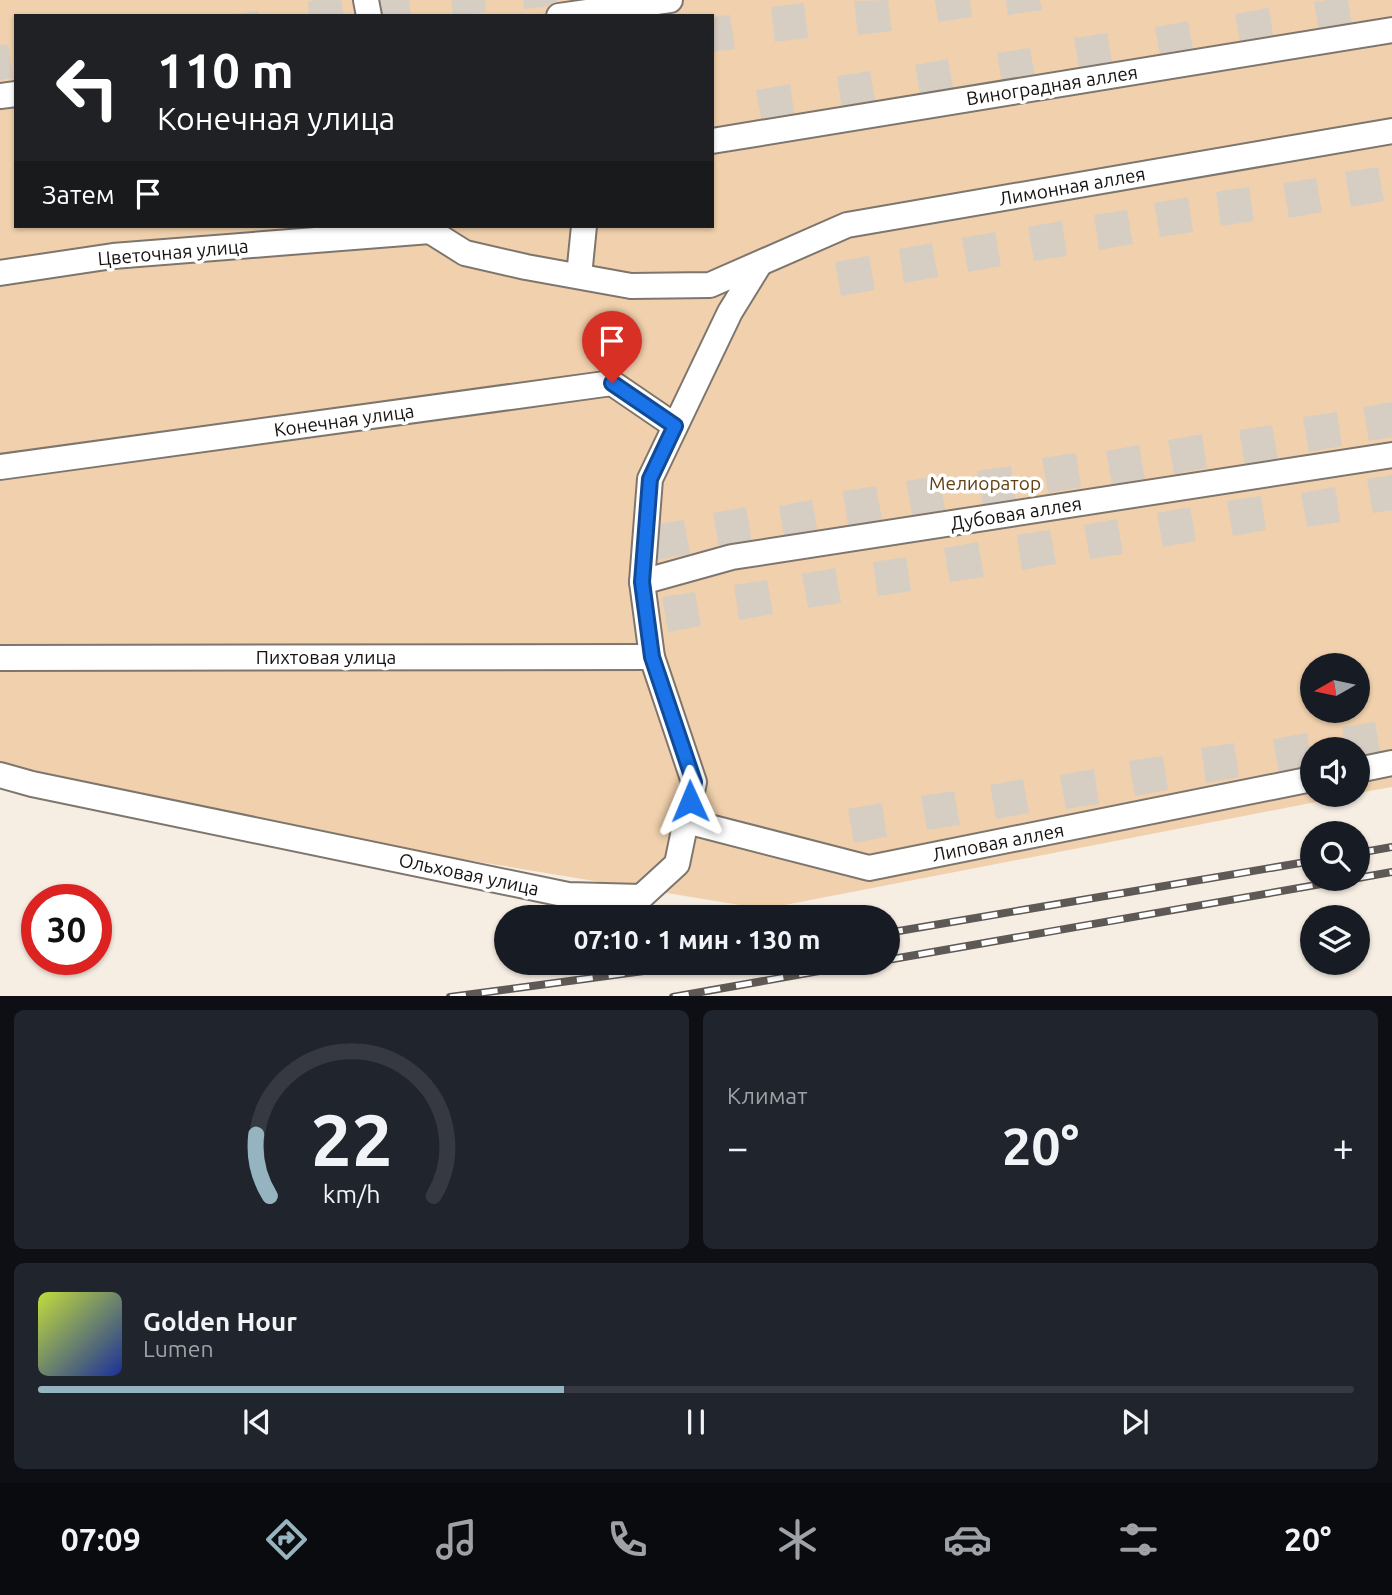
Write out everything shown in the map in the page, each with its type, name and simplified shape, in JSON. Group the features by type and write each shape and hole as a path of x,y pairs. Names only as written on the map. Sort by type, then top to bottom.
{"street":[{"path":"573,14 670,0"},
{"name":"Виноградная аллея","path":"714,141 1392,30"},
{"name":"Лимонная аллея","path":"428,228 465,253 631,286 710,285 847,225 1392,131"},
{"name":"Цветочная улица","path":"0,274 113,256 428,228"},
{"path":"579,276 584,228"},
{"name":"Ольховая улица","path":"0,775 32,784 568,895 641,897 677,864 694,782 652,657 642,582 650,479 730,312 759,265"},
{"name":"Конечная улица","path":"0,467 612,383 675,426"},
{"name":"Дубовая аллея","path":"642,582 732,557 1392,455"},
{"name":"Пихтовая улица","path":"0,658 652,657"},
{"path":"1370,768 1392,763"},
{"name":"Липовая аллея","path":"686,821 869,868 1300,781"}],"green space":[{"name":"Мелиоратор","path":"0,0 1392,0 1392,787 1370,791 1370,737 1300,737 1300,805 785,905 740,905 0,783"}],"building":[{"path":"341,0 344,14 309,14 308,1"},
{"path":"375,0 409,0 411,14 377,14"},
{"path":"451,0 485,0 486,12 453,14"},
{"path":"523,0 557,0 557,5 524,9"},
{"path":"888,0 892,31 858,35 854,1"},
{"path":"935,0 970,0 972,17 938,22"},
{"path":"1006,0 1040,0 1042,10 1008,15"},
{"path":"1348,0 1353,31 1320,37 1314,2"},
{"path":"804,3 808,38 775,42 771,7"},
{"path":"1269,8 1274,42 1241,48 1235,14"},
{"path":"258,11 259,14 233,14"},
{"path":"730,15 735,49 714,52 714,17"},
{"path":"1188,21 1194,56 1161,61 1155,27"},
{"path":"1107,33 1113,67 1080,73 1074,38"},
{"path":"8,44 13,78 0,80 0,45"},
{"path":"1030,48 1036,82 1003,88 997,53"},
{"path":"948,59 954,94 921,99 915,65"},
{"path":"870,71 876,105 842,110 837,76"},
{"path":"790,84 795,119 762,124 756,90"},
{"path":"1378,167 1384,201 1351,207 1345,172"},
{"path":"1316,178 1322,212 1289,218 1283,183"},
{"path":"1249,187 1254,221 1221,226 1216,192"},
{"path":"1188,197 1193,232 1160,237 1154,203"},
{"path":"1127,210 1133,244 1099,250 1094,215"},
{"path":"1062,221 1067,256 1034,261 1028,227"},
{"path":"995,232 1001,266 968,272 962,238"},
{"path":"932,243 938,277 904,283 899,249"},
{"path":"869,256 875,290 841,296 835,262"},
{"path":"1392,402 1392,437 1369,441 1363,407"},
{"path":"1337,412 1342,446 1309,452 1303,417"},
{"path":"1272,425 1278,459 1245,465 1239,430"},
{"path":"1202,434 1207,468 1174,474 1168,440"},
{"path":"1139,445 1145,479 1112,485 1106,451"},
{"path":"1076,453 1081,487 1048,493 1042,458"},
{"path":"1011,466 1016,500 983,505 977,471"},
{"path":"1392,475 1392,510 1373,513 1367,479"},
{"path":"939,476 945,510 912,515 906,481"},
{"path":"876,486 882,520 848,526 843,491"},
{"path":"1335,487 1340,522 1307,527 1301,493"},
{"path":"1261,496 1266,530 1233,536 1227,501"},
{"path":"812,500 818,534 785,540 779,506"},
{"path":"746,507 752,542 719,547 713,513"},
{"path":"1190,507 1196,541 1163,547 1157,513"},
{"path":"1117,519 1123,554 1090,559 1084,525"},
{"path":"684,520 690,554 657,560 651,525"},
{"path":"1050,530 1056,564 1022,570 1017,535"},
{"path":"978,542 984,577 950,582 944,548"},
{"path":"906,557 911,591 878,596 873,562"},
{"path":"835,568 841,603 808,608 802,574"},
{"path":"767,580 773,614 739,620 734,585"},
{"path":"695,592 701,626 668,632 662,597"},
{"path":"1375,722 1381,756 1370,758 1370,737 1343,737 1342,727"},
{"path":"1307,733 1308,737 1300,737 1300,770 1279,773 1273,739"},
{"path":"1234,743 1239,777 1206,783 1201,748"},
{"path":"1163,756 1168,790 1135,796 1129,761"},
{"path":"1094,769 1099,804 1066,809 1060,775"},
{"path":"1023,779 1029,813 996,819 990,785"},
{"path":"954,791 960,825 927,830 921,796"},
{"path":"882,803 887,837 854,843 848,809"}],"railway":[{"path":"1370,851 1392,847"},
{"path":"900,931 1300,863"},
{"path":"1370,876 1392,872"},
{"path":"900,958 1300,888"},
{"path":"457,996 614,975"},
{"path":"679,996 797,975"}],"route":[{"path":"612,383 675,426 650,479 642,582 652,657 694,782 690,801"}]}
